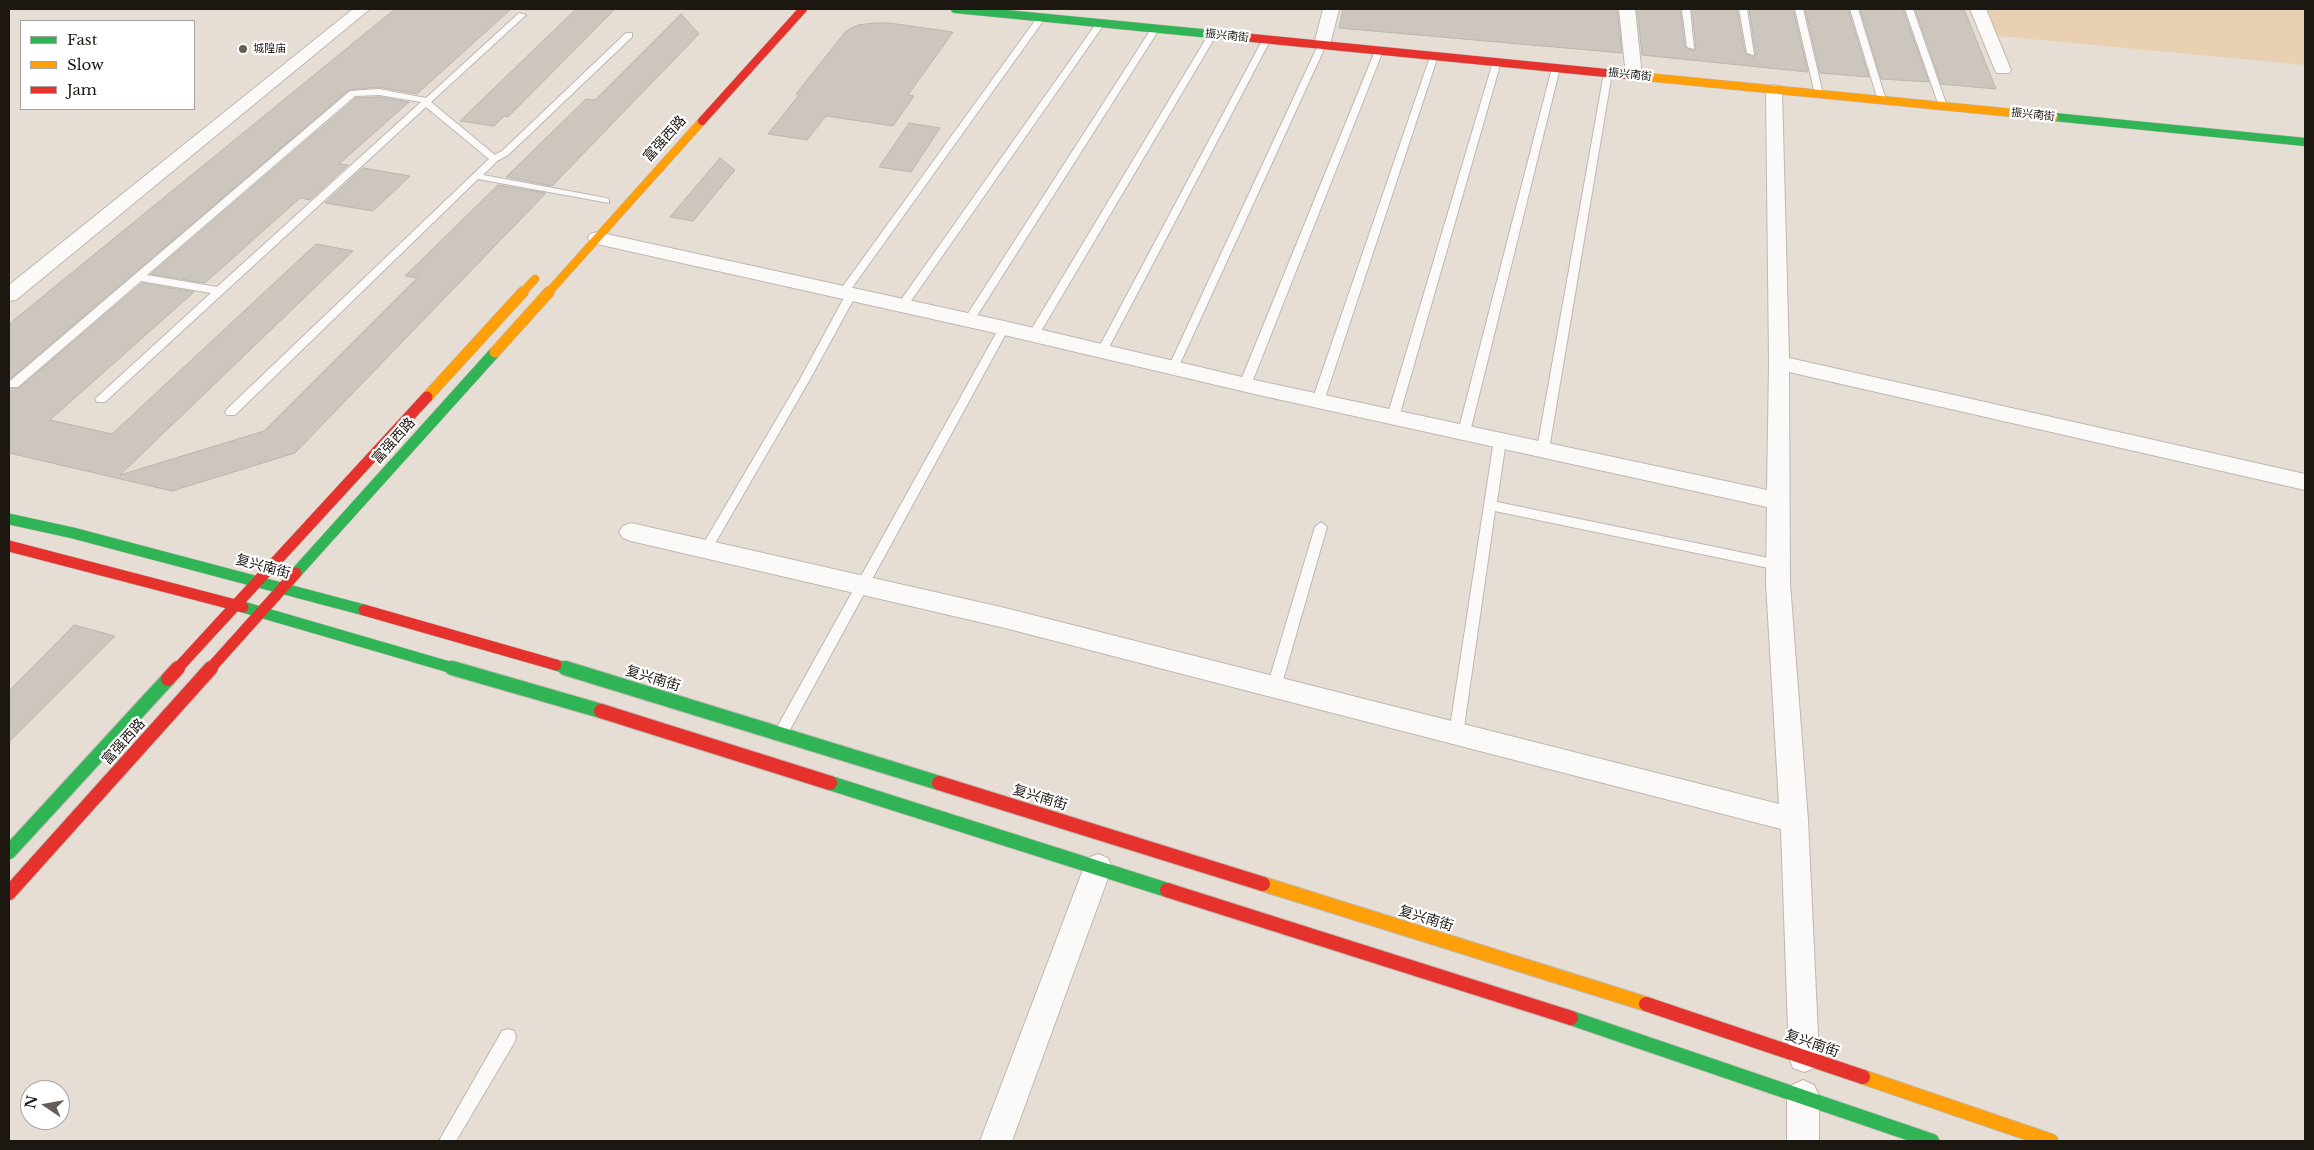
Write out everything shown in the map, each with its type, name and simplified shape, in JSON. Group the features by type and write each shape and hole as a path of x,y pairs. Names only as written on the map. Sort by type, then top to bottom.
{"main road":[{"name":"富强西路","path":"9,893 803,9"},
{"name":"振兴南街","path":"955,9 2305,142"},
{"path":"595,213 609,197"},
{"name":"富强西路","path":"9,852 541,272"},
{"name":"复兴南街","path":"9,519 83,535 258,581 440,632 781,733 1598,988 2051,1141"},
{"path":"9,546 236,605 609,713 1594,1025 1932,1141"}],"street":[{"path":"9,295 362,9"},
{"path":"1322,45 1331,9"},
{"path":"1627,9 1634,76"},
{"path":"1978,9 2003,70"},
{"path":"1774,90 1779,363 1778,565 1794,820 1804,1057"},
{"path":"597,238 969,320 1244,385 1779,501"},
{"path":"1779,363 2305,482"},
{"path":"631,532 1005,618 1794,820"},
{"path":"996,1141 1098,868"},
{"path":"1803,1096 1803,1141"}],"lane":[{"path":"1686,9 1691,46"},
{"path":"1743,9 1751,52"},
{"path":"1799,9 1819,94"},
{"path":"1854,9 1882,100"},
{"path":"1910,9 1943,106"},
{"path":"101,399 522,15"},
{"path":"706,549 804,381 847,294 1042,17"},
{"path":"902,306 1101,23"},
{"path":"969,320 1156,28"},
{"path":"1033,335 1213,34"},
{"path":"231,412 476,176 494,159 505,153 629,35"},
{"path":"1102,351 1267,39"},
{"path":"1173,368 1322,45"},
{"path":"1244,385 1379,50"},
{"path":"1318,401 1434,56"},
{"path":"1393,417 1497,62"},
{"path":"1464,432 1556,68"},
{"path":"1543,449 1608,73"},
{"path":"14,384 353,93 379,92 422,99 494,159"},
{"path":"476,176 609,197"},
{"path":"138,277 219,291"},
{"path":"781,733 1004,328"},
{"path":"1456,734 1500,440"},
{"path":"1490,505 1778,565"},
{"path":"1274,687 1321,526"},
{"path":"447,1141 508,1037"}],"shaded area":[{"path":"1987,9 2305,9 2305,65 1998,36"}],"building":[{"path":"395,9 511,9 417,94 379,87 349,90 9,380 9,324"},
{"path":"576,9 615,9 508,117 504,116 494,126 460,121"},
{"path":"1343,9 1617,9 1622,53 1339,28"},
{"path":"1637,9 1680,9 1685,47 1693,51 1696,49 1692,9 1737,9 1745,53 1753,57 1756,55 1749,9 1793,9 1808,72 1642,55"},
{"path":"1805,9 1848,9 1869,77 1820,73"},
{"path":"1860,9 1903,9 1929,82 1881,79"},
{"path":"1915,9 1964,9 1996,89 1941,84"},
{"path":"681,14 699,34 552,186 506,177 586,99 595,100"},
{"path":"890,23 953,32 908,95 914,96 893,126 826,116 807,140 768,134 799,95 796,94 846,31 858,25"},
{"path":"379,97 409,102 339,164 348,165 310,200 300,198 205,283 151,274 356,98"},
{"path":"909,123 940,128 911,172 879,167"},
{"path":"720,158 735,170 693,221 670,217"},
{"path":"363,168 410,176 373,211 325,203"},
{"path":"498,185 546,193 295,453 172,491 9,453 9,388 19,388 142,283 194,292 50,420 112,434 316,244 353,251 120,475 264,431 417,278 405,276"},
{"path":"74,625 115,636 9,742 9,691"}],"traffic: fast":[{"path":"955,9 1242,37"},
{"path":"2054,117 2305,142"},
{"path":"296,573 495,352"},
{"path":"9,519 73,533 364,610"},
{"path":"243,607 601,711"},
{"path":"556,665 939,783"},
{"path":"9,852 168,679"},
{"path":"830,783 1167,890"},
{"path":"1571,1018 1932,1141"}],"traffic: slow":[{"path":"1626,75 2054,117"},
{"path":"495,352 702,121"},
{"path":"427,397 535,279"},
{"path":"1263,884 1646,1004"},
{"path":"1863,1077 2051,1141"}],"traffic: jam":[{"path":"702,121 803,9"},
{"path":"1242,37 1626,75"},
{"path":"168,679 427,397"},
{"path":"9,546 243,607"},
{"path":"9,893 296,573"},
{"path":"364,610 556,665"},
{"path":"601,711 830,783"},
{"path":"939,783 1263,884"},
{"path":"1167,890 1571,1018"},
{"path":"1646,1004 1863,1077"}],"place":[{"name":"城隍庙","path":"243,49"}]}
